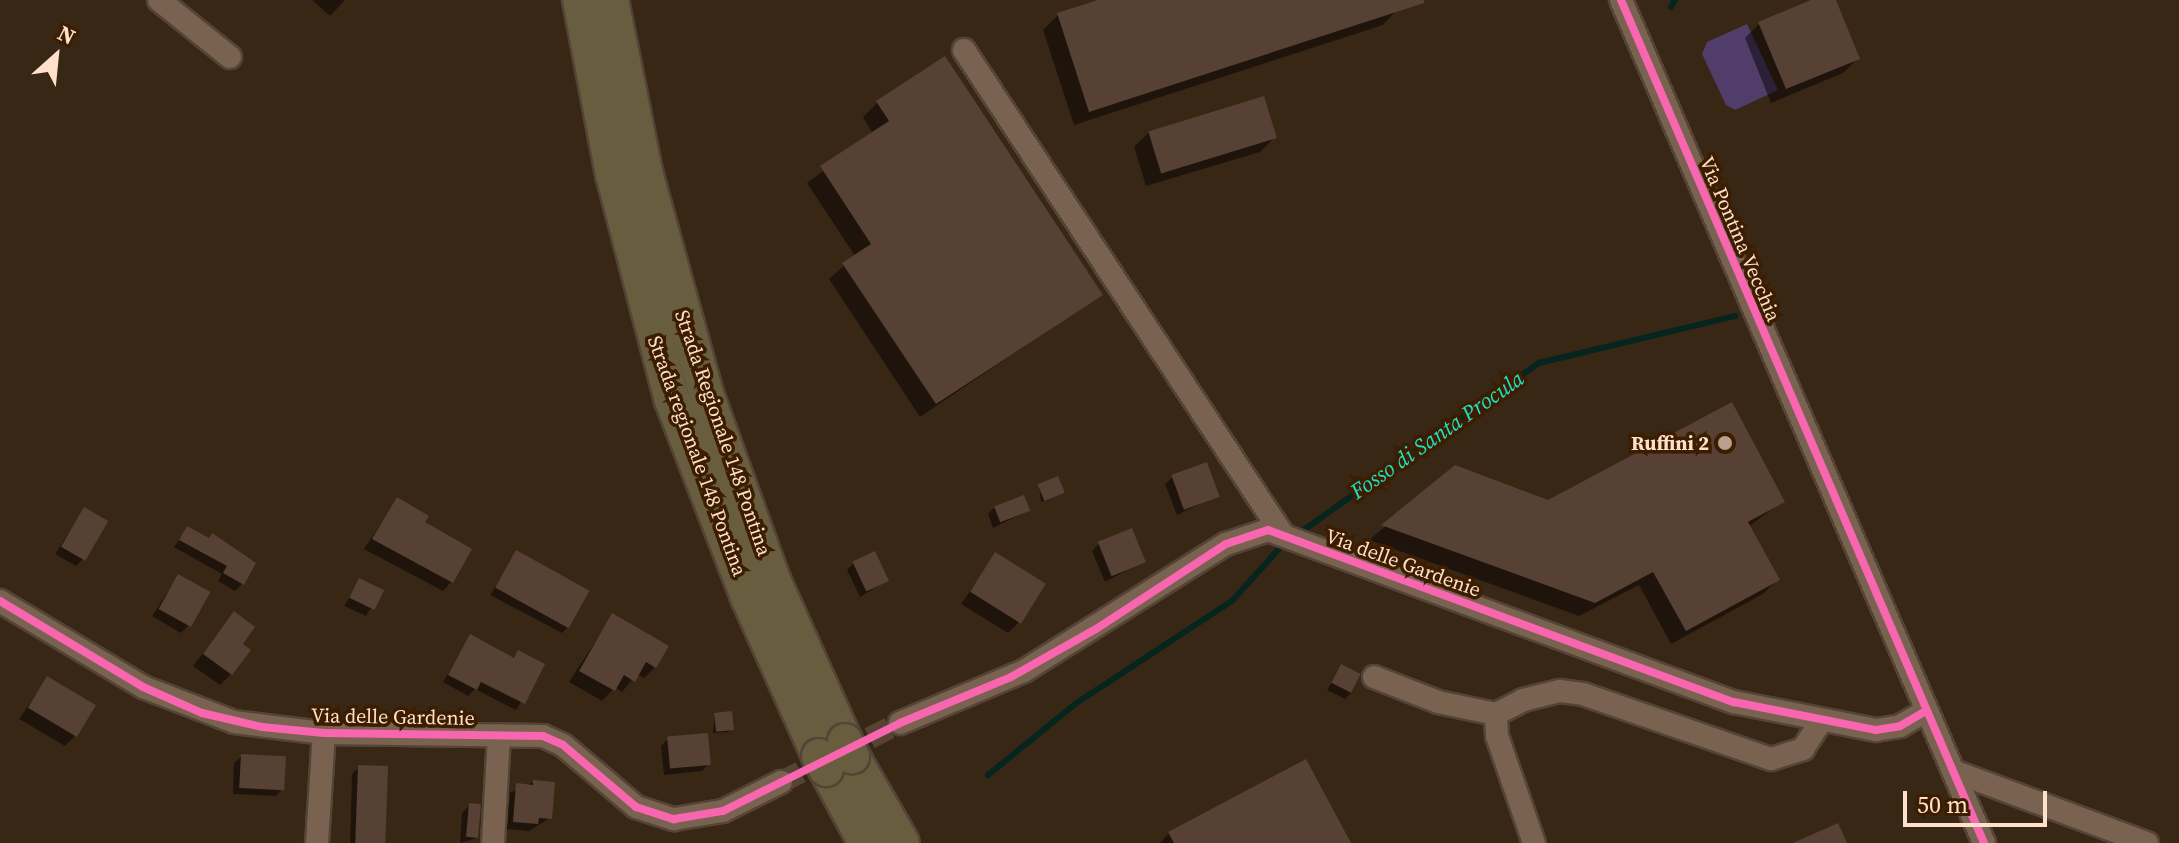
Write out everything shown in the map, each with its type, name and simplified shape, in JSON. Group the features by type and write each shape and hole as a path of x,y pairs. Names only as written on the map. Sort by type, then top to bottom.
{"highway":[{"name":"Strada regionale 148 Pontina","path":"580,0 613,174 669,390 748,597 836,755 866,843"},
{"name":"Strada Regionale 148 Pontina","path":"611,0 646,176 706,394 836,755 902,843"}],"street":[{"path":"159,0 230,57"},
{"name":"Via Pontina Vecchia","path":"1621,0 1924,712 1984,843"},
{"path":"900,723 1024,671 1247,534 1281,532 964,50"},
{"name":"Via delle Gardenie","path":"1281,532 1318,549 1692,689 1821,721 1889,729 1924,712"},
{"name":"Via delle Gardenie","path":"0,601 177,704 252,726 324,733 499,735 557,741 624,800 667,818 715,814 781,782"},
{"path":"1374,677 1438,702 1496,714 1540,693 1571,692 1771,759 1803,749 1821,721"},
{"path":"1496,714 1501,758 1534,843"},
{"path":"317,843 324,733"},
{"path":"493,843 499,735"},
{"path":"1953,771 2147,843"}],"shaded area":[{"path":"1747,24 1778,90 1735,110 1726,105 1702,54 1707,42"}],"building":[{"path":"1098,0 1424,0 1424,3 1089,112 1057,13"},
{"path":"1811,0 1836,0 1860,59 1786,89 1758,22"},
{"path":"945,56 1103,295 936,404 842,263 871,244 820,166 889,121 876,101"},
{"path":"1264,96 1277,138 1161,173 1148,131"},
{"path":"1732,402 1785,502 1748,522 1780,580 1686,631 1653,572 1595,603 1381,525 1455,465 1548,500"},
{"path":"1207,462 1220,497 1184,510 1171,475"},
{"path":"1058,476 1065,493 1044,501 1038,484"},
{"path":"1024,495 1030,511 1000,522 994,506"},
{"path":"397,497 429,516 425,522 472,549 453,583 372,539"},
{"path":"84,507 108,521 85,561 61,547"},
{"path":"187,526 209,538 212,533 256,563 244,585 223,573 227,566 179,540"},
{"path":"1132,528 1146,562 1112,576 1098,542"},
{"path":"516,550 589,591 569,628 495,588"},
{"path":"875,551 889,581 866,591 852,562"},
{"path":"995,552 1046,584 1021,624 970,592"},
{"path":"178,574 210,592 191,627 159,609"},
{"path":"359,578 384,590 375,610 349,598"},
{"path":"234,611 255,627 243,644 251,650 232,675 203,654"},
{"path":"612,613 669,646 656,668 646,662 635,682 624,675 615,691 579,671"},
{"path":"470,634 514,658 518,650 545,664 525,704 481,682 477,690 448,675"},
{"path":"1341,664 1361,674 1351,693 1331,683"},
{"path":"47,676 96,705 77,737 28,708"},
{"path":"732,711 734,730 716,732 714,713"},
{"path":"708,733 711,765 670,768 667,737"},
{"path":"241,754 286,756 284,790 239,788"},
{"path":"1306,759 1351,843 1174,843 1168,832"},
{"path":"358,765 388,766 385,843 355,843"},
{"path":"533,780 555,782 552,819 539,818 538,824 513,822 516,783 533,785"},
{"path":"469,803 481,804 478,838 466,837"},
{"path":"1838,823 1847,843 1793,843"}],"waterway":[{"name":"Fosso di Santa Procula","path":"1671,7 1675,0"},
{"name":"Fosso di Santa Procula","path":"1298,534 1539,363 1735,316"},
{"name":"Fosso di Santa Procula","path":"988,775 1075,704 1232,601 1285,542"}],"tunnel":[{"path":"781,782 900,723"}],"cycle path":[{"path":"1621,0 1984,843"},
{"path":"0,601 143,687 202,713 262,727 324,733 543,736 563,745 636,807 674,819 723,811 900,723 1011,677 1096,629 1226,544 1268,530 1734,702 1876,730 1900,726 1924,712"}],"place":[{"name":"Ruffini 2","path":"1725,443"}]}
